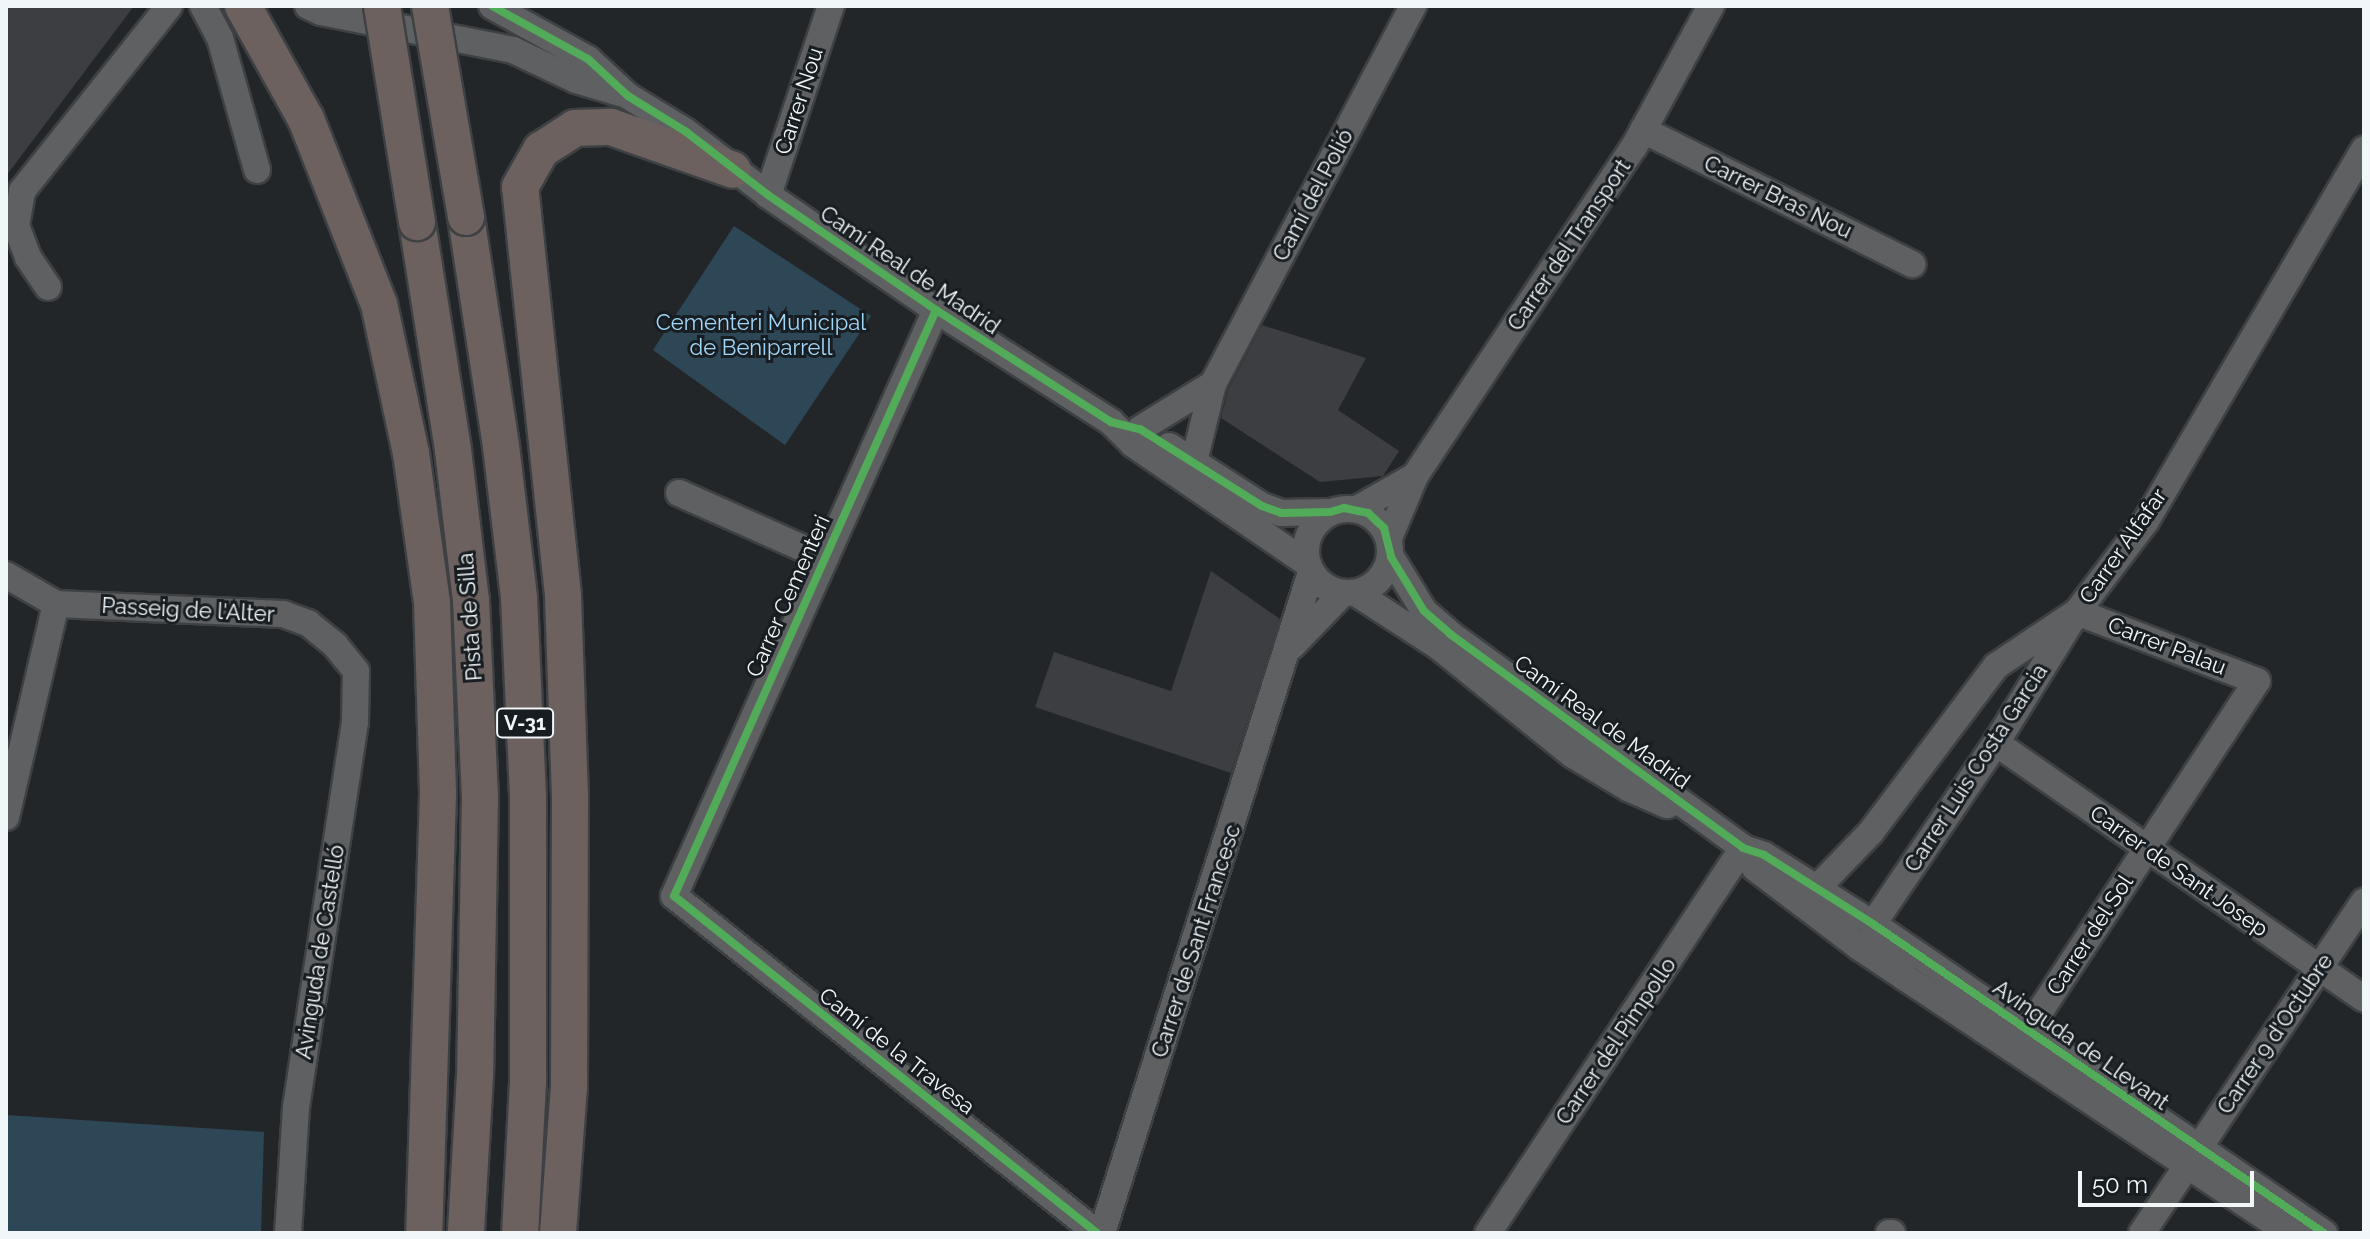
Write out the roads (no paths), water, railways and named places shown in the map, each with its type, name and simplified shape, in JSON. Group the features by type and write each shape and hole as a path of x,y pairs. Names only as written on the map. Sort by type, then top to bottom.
{"highway":[{"path":"243,6 306,119 379,304 417,498 432,602 438,794 424,1233"},
{"name":"Pista de Silla","path":"382,6 453,450 472,615 480,795 475,1075 466,1233"},
{"name":"V-31","path":"430,6 501,446 519,598 528,796 528,1082 520,1233"},
{"path":"558,1233 569,1071 570,797 563,595 520,187 541,150 575,128 611,127 733,170"}],"street":[{"path":"48,287 28,257 16,226 22,191 169,6"},
{"path":"203,6 220,38 257,170"},
{"name":"Camí Real de Madrid","path":"308,6 321,12 513,50 576,80 628,96"},
{"name":"Carrer Nou","path":"768,195 831,6"},
{"name":"Camí del Polió","path":"1194,462 1213,384 1413,6"},
{"name":"Carrer del Transport","path":"1390,547 1415,476 1643,130 1711,6"},
{"name":"Camí Real de Madrid","path":"503,10 588,59 628,96 685,131 768,195 936,310 1111,422 1133,444 1309,568"},
{"name":"Carrer Bras Nou","path":"1643,130 1912,264"},
{"name":"Carrer Alfafar","path":"1810,898 1871,832 1996,666 2077,612 2146,521 2364,149"},
{"name":"Carrer Cementeri","path":"674,896 936,310"},
{"path":"1140,429 1213,384"},
{"name":"Camí Real de Madrid","path":"1111,422 1140,429 1262,506 1281,513 1330,512"},
{"name":"Carrer del Transport","path":"1357,509 1415,476"},
{"path":"679,493 825,558"},
{"path":"1357,509 1377,519 1390,547 1379,580 1350,593 1325,587 1309,568 1307,539 1312,528 1330,512 1357,509"},
{"name":"Camí Real de Madrid","path":"1390,547 1424,611 1450,634 1697,815 1749,858 1810,898"},
{"name":"Carrer de Sant Francesc","path":"1100,1233 1289,649 1309,568"},
{"name":"Passeig de l'Alter","path":"6,575 56,604 283,614 308,623 335,645 356,671"},
{"name":"Camí Real de Madrid","path":"1350,593 1439,647 1573,755 1628,788 1697,815"},
{"name":"Carrer de Sant Francesc","path":"1289,649 1350,593"},
{"path":"6,817 56,604"},
{"name":"Carrer Palau","path":"2077,612 2257,681"},
{"name":"Carrer Luis Costa Garcia","path":"1873,924 1996,743 2077,612"},
{"name":"Avinguda de Castelló","path":"288,1233 296,1107 355,722 356,671"},
{"name":"Carrer del Sol","path":"2028,1029 2257,681"},
{"name":"Carrer de Sant Josep","path":"1996,743 2364,999"},
{"name":"Carrer del Pimpollo","path":"1488,1233 1749,858"},
{"name":"Camí de la Travesa","path":"674,896 1100,1233"},
{"name":"Avinguda de Llevant","path":"1810,898 1873,924 2028,1029 2289,1233"},
{"name":"Avinguda de Llevant","path":"1810,898 1904,977 1984,1030 2192,1158 2324,1233"},
{"name":"Carrer 9 d'Octubre","path":"2142,1233 2364,901"},
{"name":"Avinguda de Llevant","path":"1873,924 1875,942 1894,955 1904,977"},
{"name":"Avinguda de Llevant","path":"1984,1030 2020,1036 2028,1029"}],"park label":[{"name":"Cementeri Municipal de Beniparrell","path":"761,334"}]}
